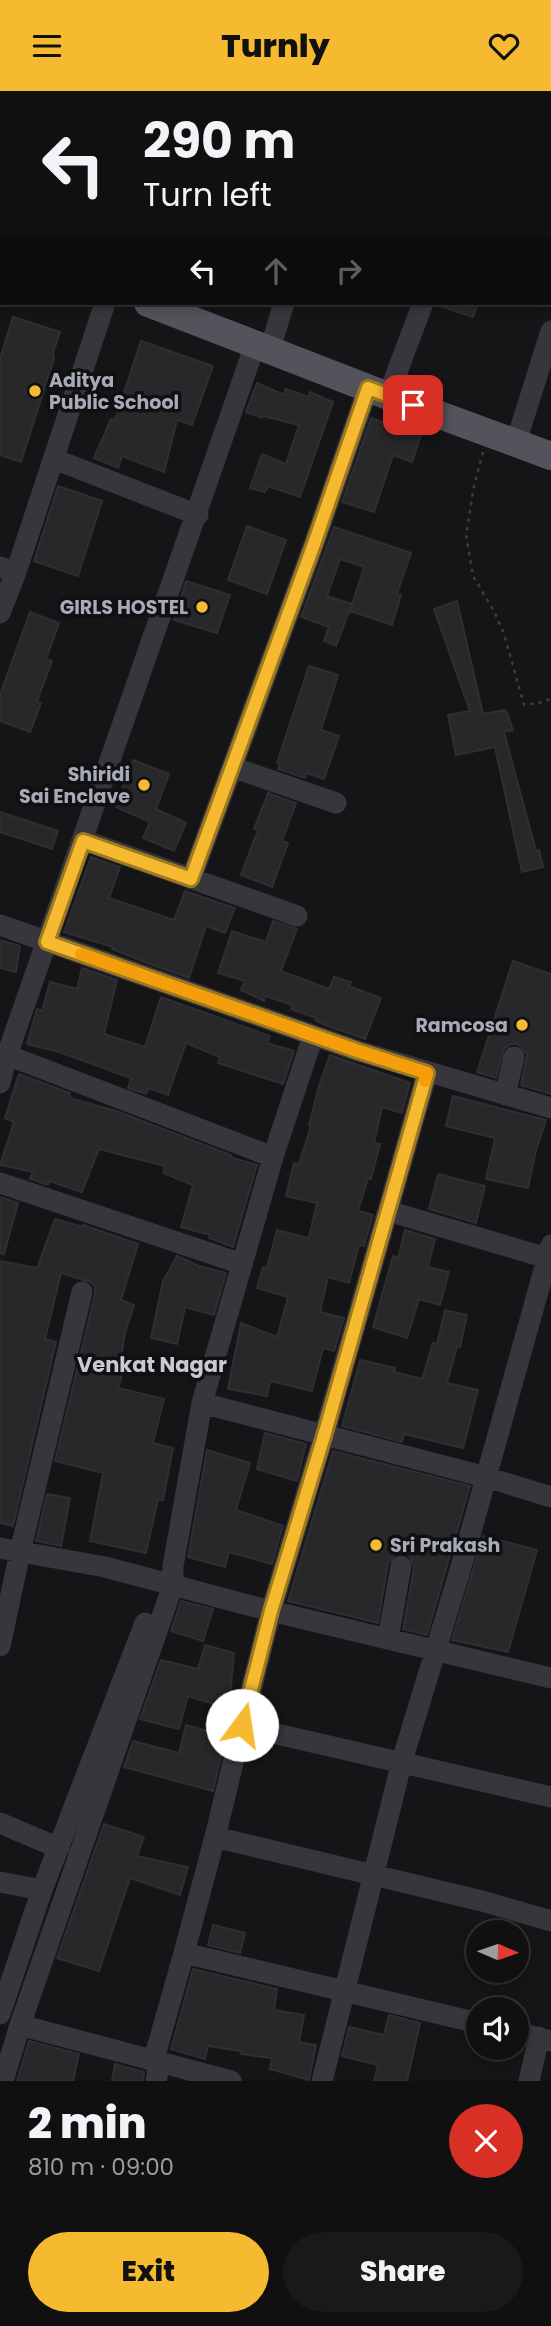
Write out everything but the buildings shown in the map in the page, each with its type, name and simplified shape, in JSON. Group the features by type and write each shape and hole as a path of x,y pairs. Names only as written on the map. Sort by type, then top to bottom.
{"main road":[{"path":"153,305 551,456"}],"street":[{"path":"0,613 8,569 54,459 104,305"},
{"path":"0,1083 7,1055 198,515 263,347 284,305"},
{"path":"191,879 314,544 378,392 422,305"},
{"path":"516,442 551,331"},
{"path":"54,459 198,515"},
{"path":"232,767 336,803"},
{"path":"83,841 297,916"},
{"path":"0,925 313,1036 427,1073 551,1108"},
{"path":"4,2081 84,1811 169,1578 202,1403 273,1157 313,1036"},
{"path":"7,1055 273,1157"},
{"path":"505,1095 514,1057"},
{"path":"156,2081 158,2072 154,2059 215,1837 271,1611 324,1436 427,1073"},
{"path":"0,1183 242,1264"},
{"path":"322,2081 402,1761 486,1477 543,1306 549,1252 388,1211"},
{"path":"0,1646 10,1550 82,1292"},
{"path":"202,1403 486,1477 551,1497"},
{"path":"10,1550 169,1578 271,1611 551,1678"},
{"path":"388,1639 401,1566"},
{"path":"242,1725 551,1797"},
{"path":"0,2014 59,1848 84,1811"},
{"path":"0,1823 59,1848"},
{"path":"215,1837 551,1921"},
{"path":"0,1882 42,1890"},
{"path":"184,1953 466,2020"},
{"path":"20,2025 232,2081"},
{"path":"529,2081 545,2039"}],"path":[{"path":"488,432 474,486 466,535 473,576 499,622 524,705 551,698"}],"slow traffic":[{"path":"81,954 427,1073 425,1081"}],"place":[{"name":"Aditya Public School","path":"35,391"},
{"name":"GIRLS HOSTEL","path":"202,607"},
{"name":"Shiridi Sai Enclave","path":"144,785"},
{"name":"Ramcosa","path":"522,1025"},
{"name":"Sri Prakash","path":"376,1545"}],"district":[{"name":"Venkat Nagar","path":"152,1364"}],"route":[{"path":"242,1725 271,1611 324,1436 427,1073 47,942 83,841 191,879 314,544 368,388 413,405"}]}
